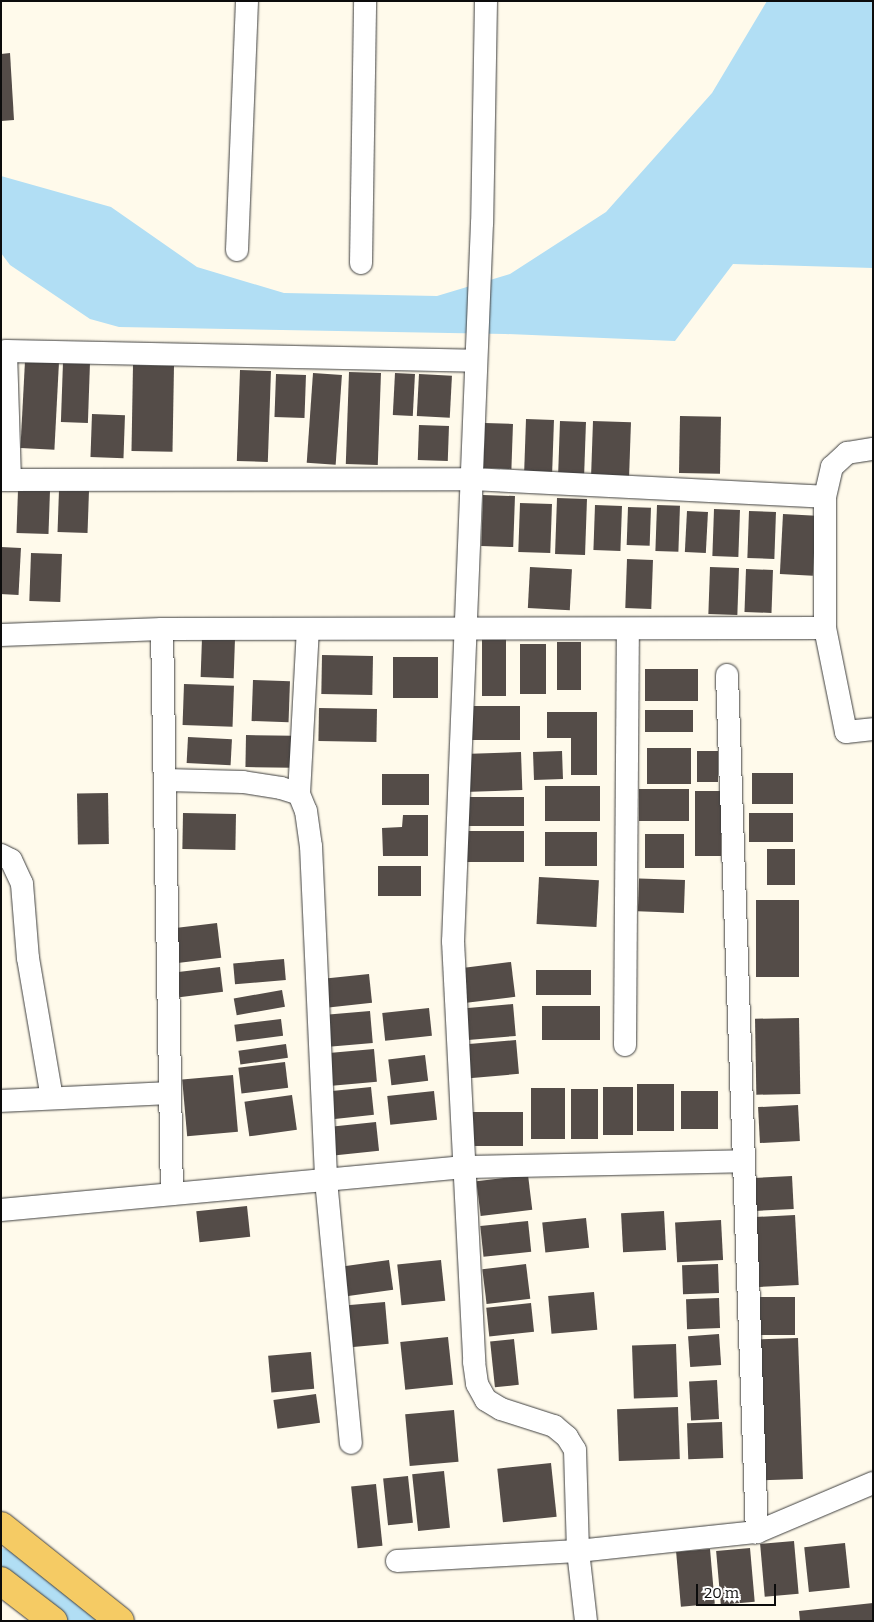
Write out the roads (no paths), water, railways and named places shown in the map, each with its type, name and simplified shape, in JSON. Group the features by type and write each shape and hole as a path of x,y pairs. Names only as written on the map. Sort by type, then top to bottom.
{"main road":[{"path":"1,1526 120,1621"},
{"path":"1,1582 53,1621"}],"street":[{"path":"237,250 248,1"},
{"path":"361,263 365,1"},
{"path":"486,1 472,479 453,940 467,1167 477,1384 486,1400 501,1409 554,1426 567,1437 574,1450 577,1468 578,1550 586,1621"},
{"path":"476,361 4,352 5,480 472,479 824,497"},
{"path":"873,449 847,453 832,467 824,497 825,628 846,732 873,728"},
{"path":"1,636 162,629 825,628"},
{"path":"162,629 172,1194"},
{"path":"308,629 299,794 306,810 311,846 326,1180 351,1443"},
{"path":"625,1044 628,629"},
{"path":"728,675 757,1532"},
{"path":"165,780 243,782 299,794"},
{"path":"1,855 11,860 22,884 28,958 52,1098"},
{"path":"1,1100 170,1093"},
{"path":"1,1210 467,1167 744,1161"},
{"path":"397,1561 578,1550 757,1532 873,1483"}],"water":[{"path":"767,1 873,1 873,268 733,264 675,341 505,334 119,327 90,319 10,265 1,253 1,176 111,207 197,267 284,293 437,296 510,274 606,212 712,93"}],"waterway":[{"path":"1,1562 84,1621"}]}
